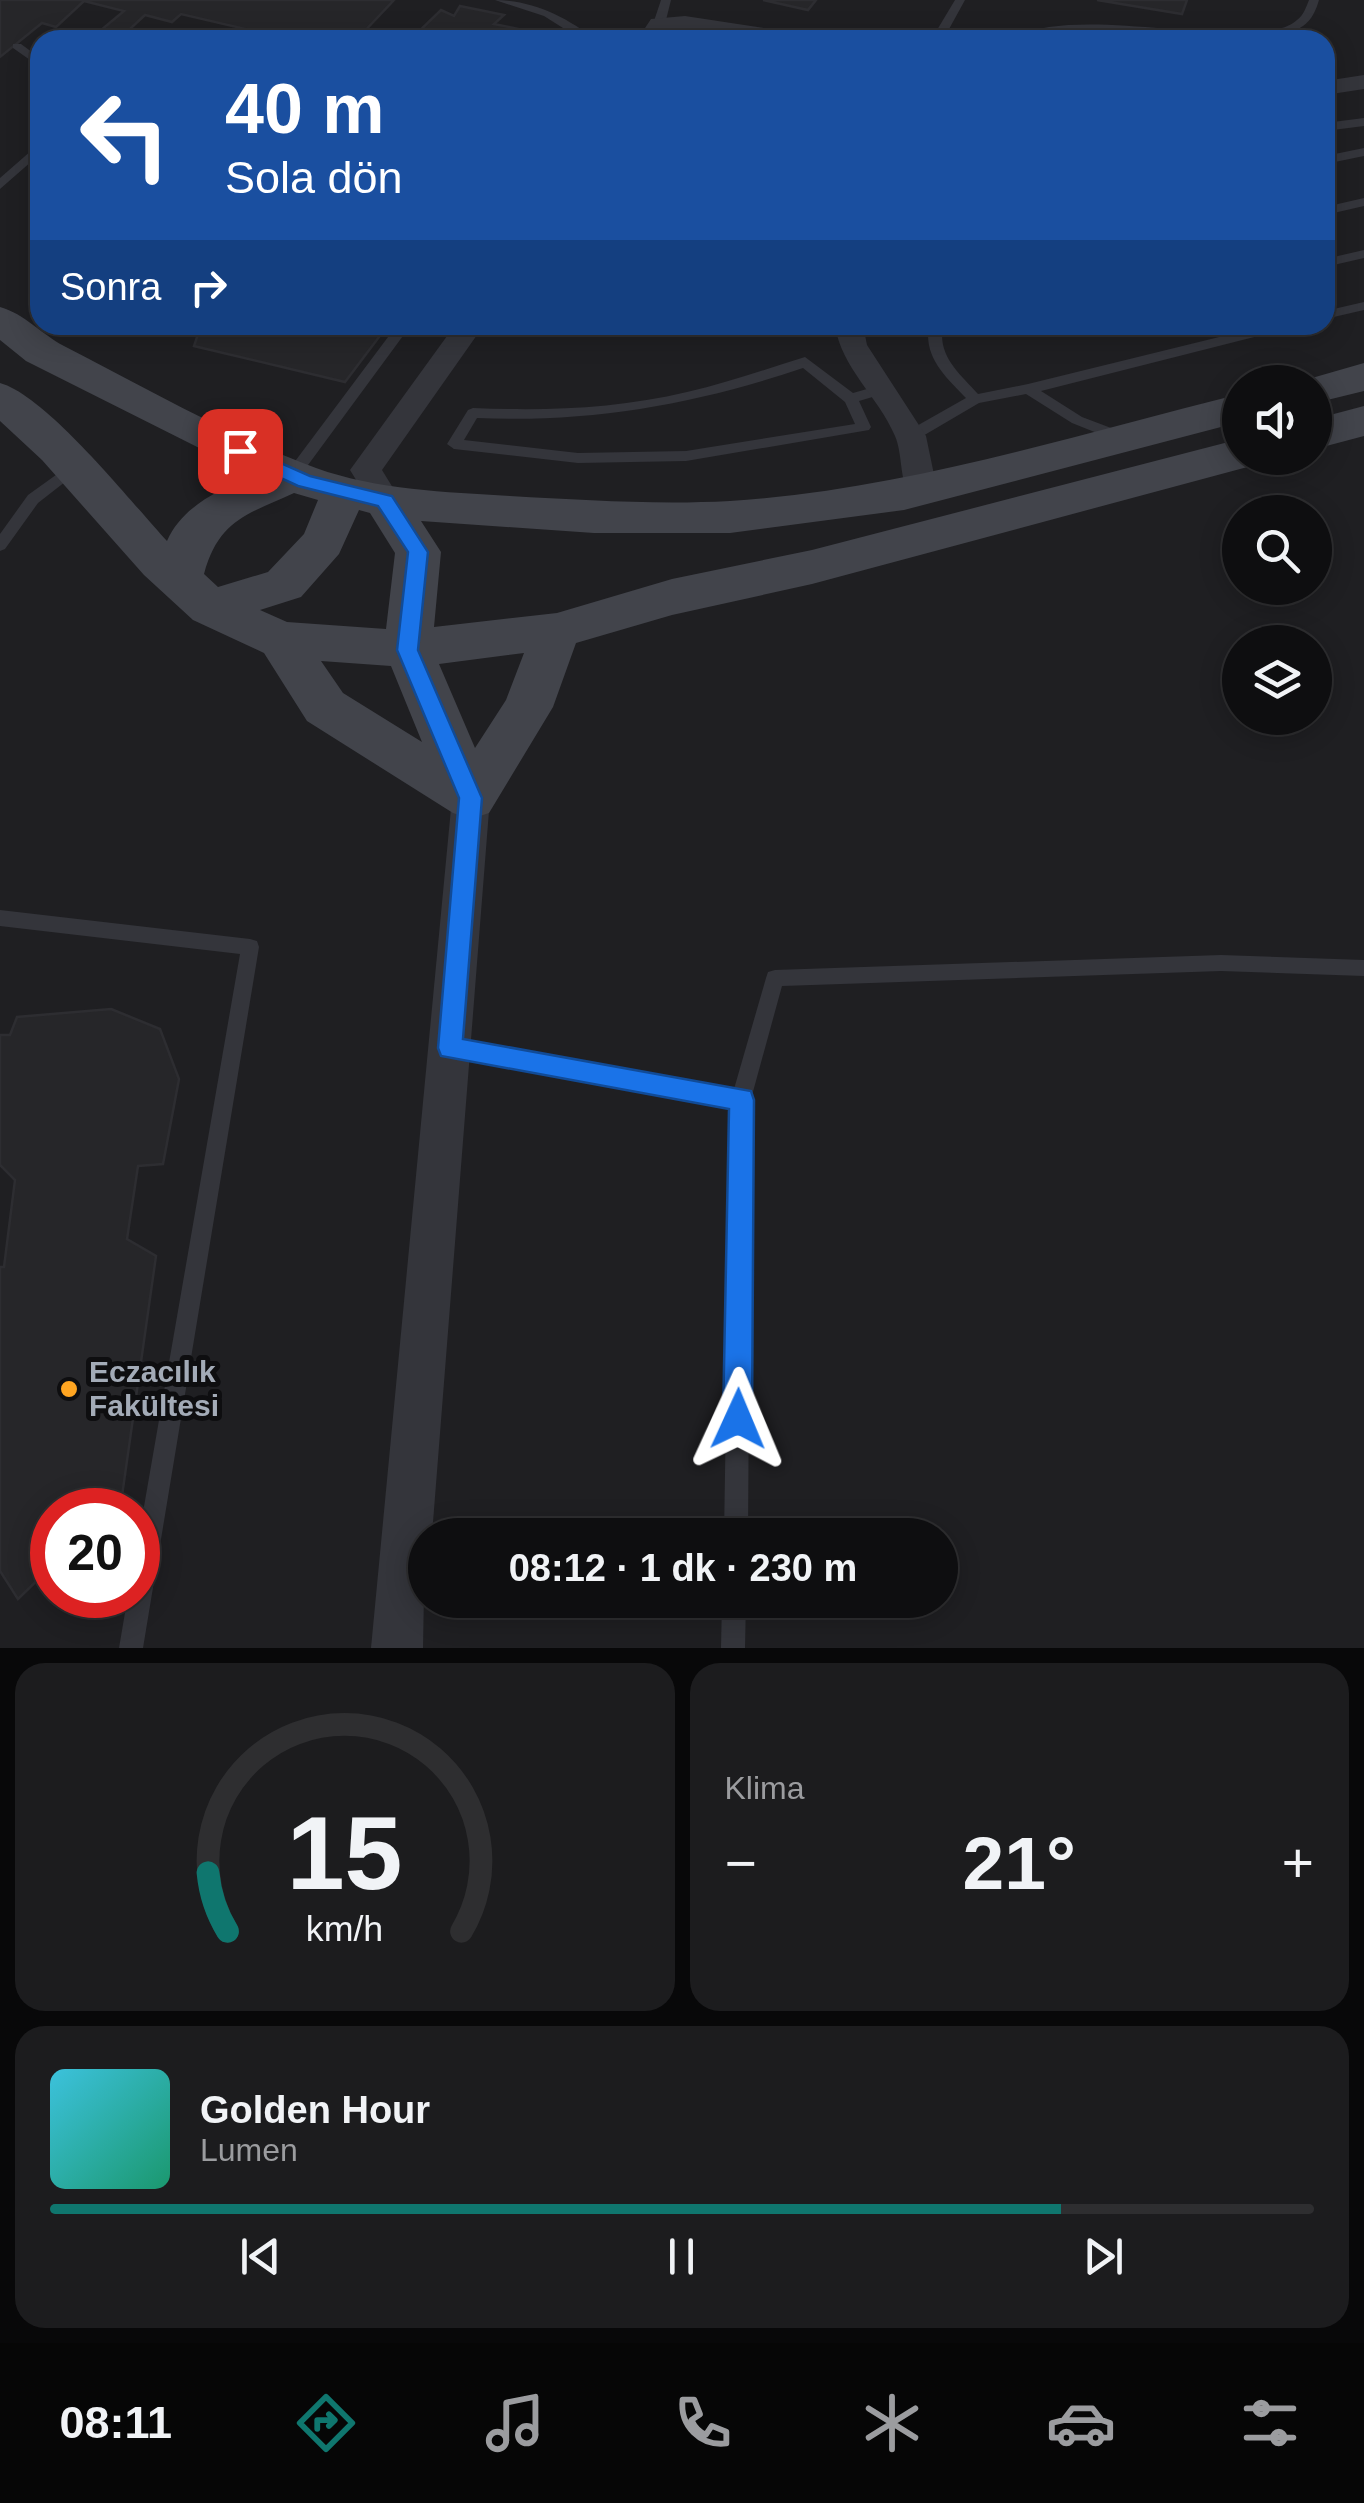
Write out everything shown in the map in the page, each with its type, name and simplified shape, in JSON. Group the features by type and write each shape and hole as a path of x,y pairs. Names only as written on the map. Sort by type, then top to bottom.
{"main road":[{"path":"0,320 41,351 292,476 594,517 730,517 921,489 1222,413"},
{"path":"1332,385 1364,377"},
{"path":"0,397 194,593 281,640 408,650 556,631 1222,459"},
{"path":"1332,429 1364,421"},
{"path":"194,593 192,537 225,506 292,476"},
{"path":"194,593 284,585 365,487"},
{"path":"365,487 418,552 408,650 470,798"},
{"path":"470,798 528,706 556,631"},
{"path":"281,640 325,707 470,798"}],"street":[{"path":"658,21 731,30"},
{"path":"1335,69 1364,65"},
{"path":"1335,86 1364,82"},
{"path":"365,487 464,335"},
{"path":"850,335 852,345 911,436 921,489"},
{"path":"397,1648 470,798"}],"lane":[{"path":"500,0 548,14 574,30"},
{"path":"943,30 960,0"},
{"path":"1275,30 1299,24 1314,0"},
{"path":"1040,30 1092,30"},
{"path":"17,46 30,56"},
{"path":"1335,125 1364,122"},
{"path":"1335,158 1364,152"},
{"path":"0,185 30,156"},
{"path":"1335,209 1364,202"},
{"path":"1335,261 1364,254"},
{"path":"1335,313 1364,306"},
{"path":"292,476 397,335"},
{"path":"933,335 934,354 975,399"},
{"path":"911,436 975,399 1246,335"},
{"path":"805,362 850,399 864,427 686,456 578,458 454,444 473,414 518,417 651,407 713,393 805,362"},
{"path":"1028,389 1076,420 1122,438"},
{"path":"850,399 881,390"},
{"path":"0,546 33,499 74,468"},
{"path":"0,918 250,947 131,1648"},
{"path":"736,1518 742,1100 775,978 1221,963 1364,968"},
{"path":"450,1048 742,1100"},
{"path":"733,1648 734,1618"}],"shaded area":[{"path":"0,0 1364,0 1364,1648 0,1648"}],"building":[{"path":"0,0 394,0 366,30 249,30 181,14 172,22 145,15 129,30 101,30 124,11 84,1 56,27 42,23 0,57"},
{"path":"763,0 816,0 808,10"},
{"path":"1097,0 1187,0 1182,14"},
{"path":"460,6 504,15 494,24 523,30 420,30 441,10 454,16"},
{"path":"198,335 380,335 345,382 194,346"},
{"name":"Eczacılık Fakültesi","path":"111,1009 160,1029 179,1079 163,1164 138,1166 127,1239 156,1256 123,1488 30,1488 30,1587 18,1599 0,1571 0,1267 4,1267 15,1180 0,1165 0,1035 10,1035 17,1017"}],"place":[{"name":"Eczacılık Fakültesi","path":"69,1389"}],"route":[{"path":"240,451 304,481 385,501 418,552 408,650 470,798 450,1048 742,1100 738,1419"}]}
